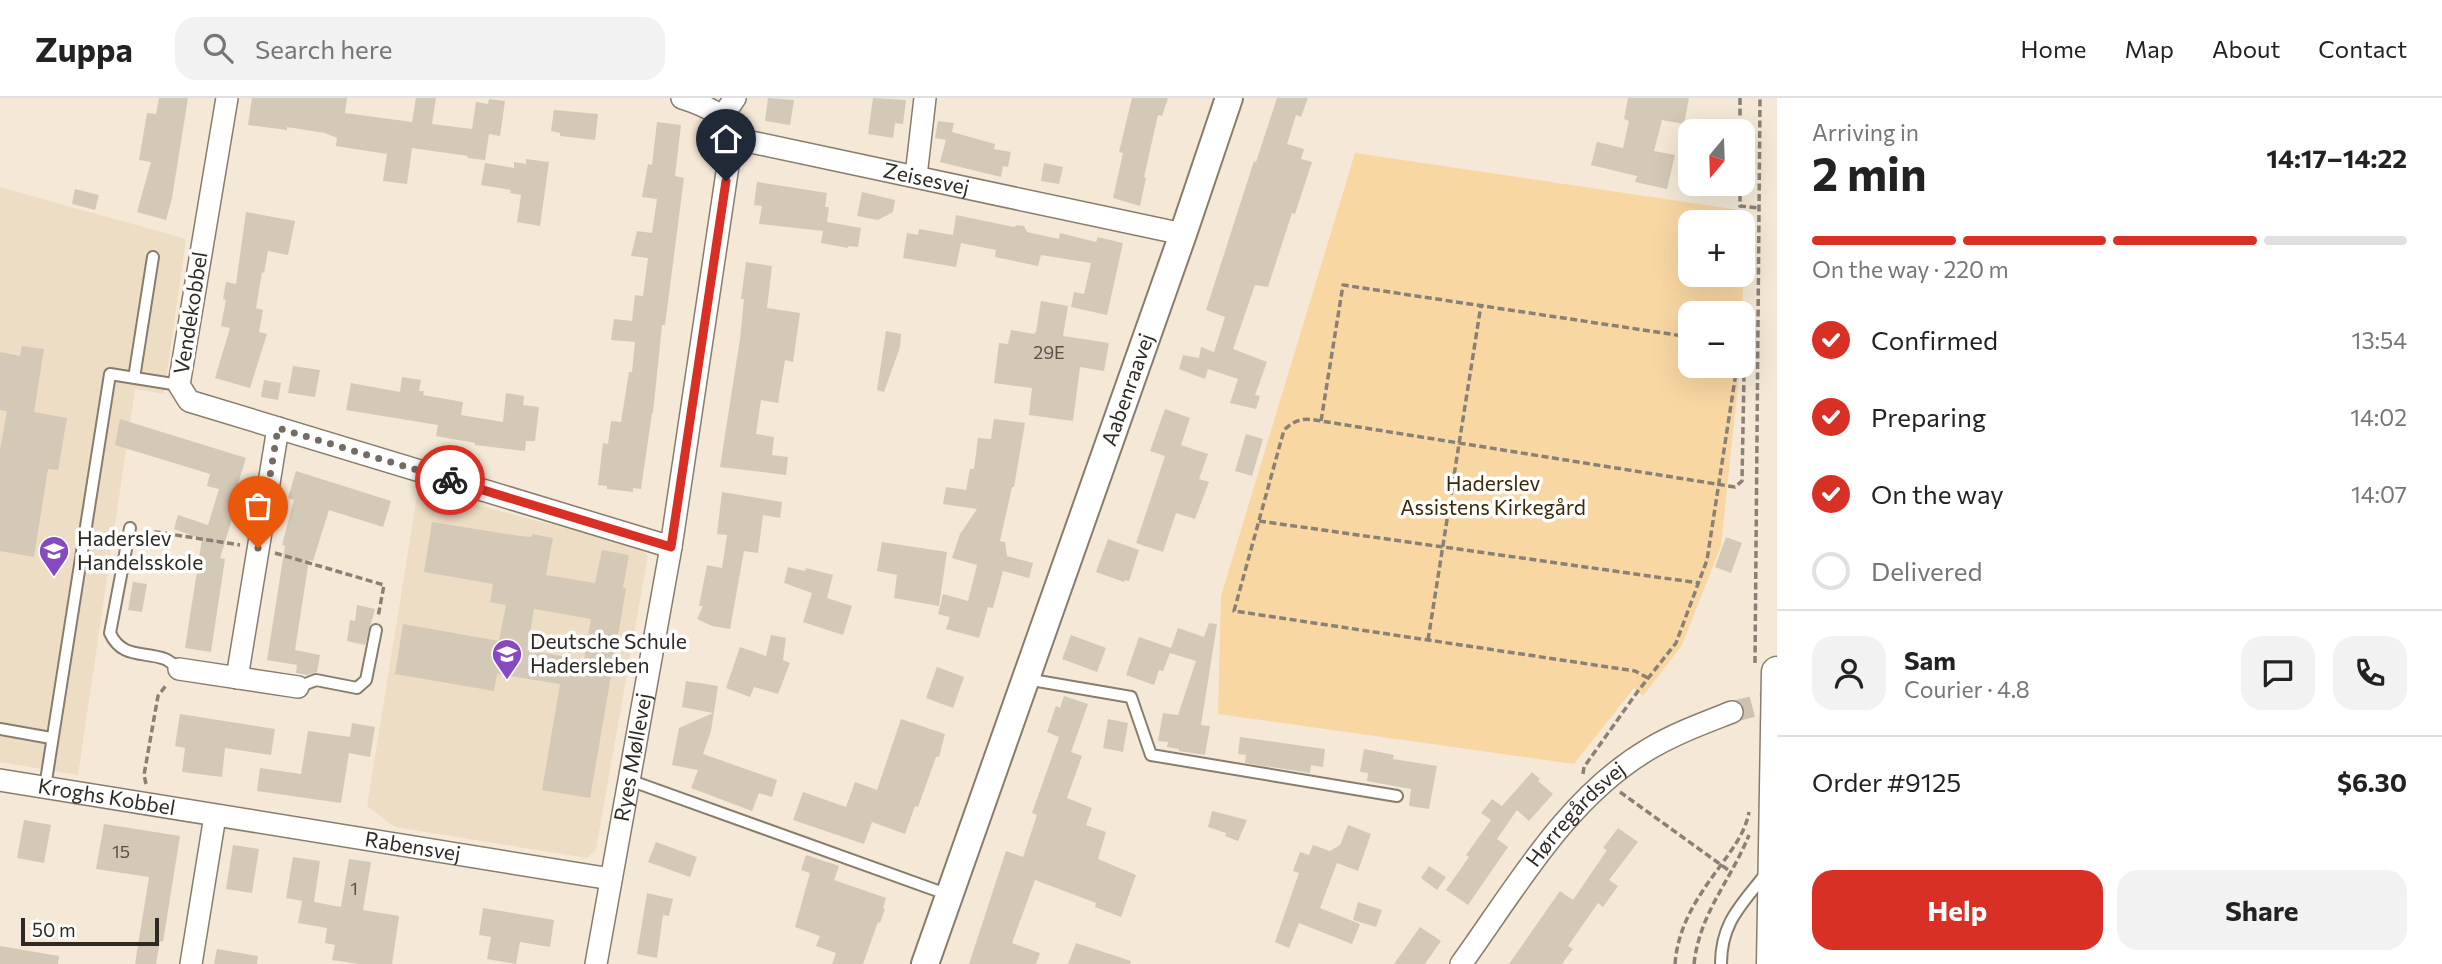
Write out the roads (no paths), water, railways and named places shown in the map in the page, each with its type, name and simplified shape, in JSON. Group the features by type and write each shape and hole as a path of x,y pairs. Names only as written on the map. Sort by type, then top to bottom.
{"main road":[{"path":"1766,673 1773,865 1772,964"}],"street":[{"name":"Vendekobbel","path":"227,98 179,385 189,401 671,547"},
{"path":"682,98 722,117 739,136"},
{"path":"722,117 735,98"},
{"path":"916,176 925,98"},
{"name":"Aabenraavej","path":"925,964 1229,98"},
{"name":"Zeisesvej","path":"739,136 751,142 1183,234"},
{"name":"Ryes Møllevej","path":"596,964 671,547 729,159 739,136"},
{"path":"237,678 278,428"},
{"path":"179,669 299,687"},
{"name":"Hørregårdsvej","path":"1461,964 1560,826 1597,788 1648,749 1689,728 1732,712"},
{"name":"Kroghs Kobbel","path":"0,780 215,816"},
{"path":"191,964 215,816"},
{"name":"Rabensvej","path":"215,816 611,878"}],"lane":[{"path":"134,378 153,257"},
{"path":"44,787 110,374 179,385"},
{"path":"130,528 110,633 124,650 166,660 179,669"},
{"path":"299,687 316,680 357,688 366,680 376,630"},
{"path":"1026,680 1131,697 1151,755 1397,796"},
{"path":"0,729 51,738"},
{"path":"629,780 950,895"},
{"path":"1721,964 1721,949 1727,925 1773,865"}],"tunnel":[{"path":"1732,712 1777,700"}],"place":[{"name":"Haderslev Handelsskole","path":"54,578"},
{"name":"Deutsche Schule Hadersleben","path":"507,681"}],"park label":[{"name":"Haderslev Assistens Kirkegård","path":"1493,496"}]}
